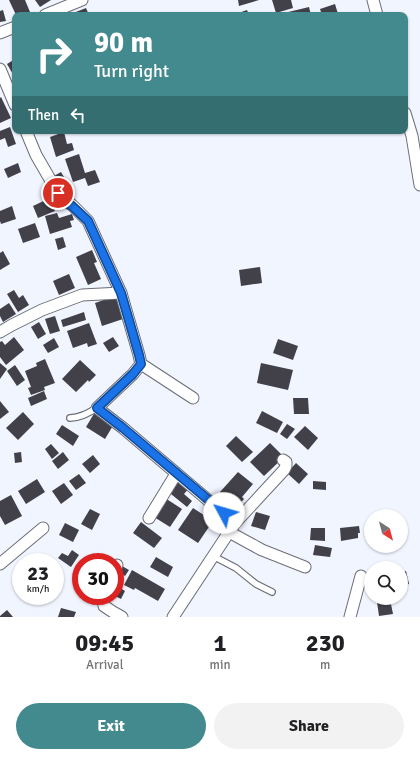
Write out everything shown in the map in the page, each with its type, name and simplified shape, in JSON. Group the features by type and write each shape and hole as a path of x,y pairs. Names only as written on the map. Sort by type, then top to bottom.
{"street":[{"path":"52,12 82,0"},
{"path":"373,0 376,12"},
{"path":"0,33 12,28"},
{"path":"0,69 12,98"},
{"path":"408,123 412,136 420,185"},
{"path":"27,134 36,155 58,193 63,200 88,221 121,293 141,364 193,398"},
{"path":"0,332 36,313 82,295 121,293"},
{"path":"141,364 133,374 97,408 123,428 235,523"},
{"path":"173,617 235,523 284,470 286,462 283,460"},
{"path":"149,518 176,474"},
{"path":"0,564 43,528"},
{"path":"229,532 262,550 305,567"},
{"path":"350,617 360,576"},
{"path":"104,605 122,617"}],"lane":[{"path":"70,418 76,418 87,414 97,408"},
{"path":"213,556 236,568 256,584 272,592"}],"building":[{"path":"9,0 25,0 30,12 15,12"},
{"path":"35,0 51,0 40,7"},
{"path":"238,0 259,0 239,6"},
{"path":"272,0 291,0 293,8 276,12"},
{"path":"335,4 337,12 321,12 320,9"},
{"path":"309,7 310,12 288,12"},
{"path":"86,8 88,12 76,12"},
{"path":"3,10 6,21 0,22 0,11"},
{"path":"12,61 12,73 7,64"},
{"path":"1,97 11,118 0,123 0,98"},
{"path":"10,127 16,144 8,147 5,138 0,140 0,131"},
{"path":"58,134 64,134 67,144 72,143 74,150 56,157 50,137"},
{"path":"79,154 85,173 95,170 100,182 88,186 85,178 73,182 65,159"},
{"path":"18,163 21,172 8,178 4,169"},
{"path":"61,172 68,184 62,188 54,176"},
{"path":"50,198 55,211 38,218 33,206"},
{"path":"12,206 16,219 1,224 0,211"},
{"path":"57,213 59,218 72,214 74,220 70,221 72,227 50,234 45,216"},
{"path":"35,223 40,237 23,243 18,229"},
{"path":"63,237 66,247 58,250 55,239"},
{"path":"92,250 97,262 94,263 101,279 88,285 76,257"},
{"path":"3,251 10,264 0,270 0,253"},
{"path":"260,267 262,283 241,286 239,270"},
{"path":"69,274 75,288 59,295 53,281"},
{"path":"14,290 19,298 23,295 29,305 18,312 7,294"},
{"path":"118,295 126,318 102,326 95,303"},
{"path":"9,303 16,314 3,322 0,316 0,309"},
{"path":"84,312 86,320 63,327 61,320"},
{"path":"55,316 60,331 50,334 45,319"},
{"path":"39,322 46,334 38,339 31,327"},
{"path":"89,323 97,344 88,347 87,343 73,348 67,331"},
{"path":"14,337 24,350 6,365 0,357 0,342 2,341 5,345"},
{"path":"113,337 119,346 109,352 103,343"},
{"path":"54,338 59,347 48,353 43,345"},
{"path":"278,339 298,346 293,360 273,353"},
{"path":"45,359 55,383 44,387 45,390 31,395 28,388 31,387 25,371 37,366 36,363"},
{"path":"80,360 96,375 89,382 88,380 76,392 62,379"},
{"path":"0,363 7,369 0,379"},
{"path":"261,363 293,370 288,390 257,383"},
{"path":"15,365 25,380 17,386 7,371"},
{"path":"44,391 47,399 31,406 28,398"},
{"path":"293,398 308,398 309,414 294,414"},
{"path":"0,401 9,412 0,419"},
{"path":"262,411 283,422 277,433 256,423"},
{"path":"23,412 34,424 18,440 6,428"},
{"path":"95,412 114,424 105,439 86,427"},
{"path":"287,424 295,429 287,439 280,434"},
{"path":"62,425 79,436 73,446 56,434"},
{"path":"305,426 318,438 308,450 294,437"},
{"path":"236,436 253,452 242,462 226,446"},
{"path":"270,443 284,457 264,476 250,462"},
{"path":"51,444 59,453 52,459 45,449"},
{"path":"21,452 22,462 15,463 14,453"},
{"path":"63,452 69,460 58,469 52,461"},
{"path":"93,455 100,464 90,473 82,464"},
{"path":"296,463 308,474 299,484 287,473"},
{"path":"238,472 253,484 242,497 244,499 237,506 220,492"},
{"path":"79,474 86,483 76,490 69,481"},
{"path":"177,477 190,487 184,494 192,501 187,507 166,490"},
{"path":"37,479 45,492 26,504 18,491"},
{"path":"313,481 326,482 326,490 313,489"},
{"path":"64,483 73,495 61,504 52,491"},
{"path":"11,495 22,516 5,525 0,516 0,501"},
{"path":"165,498 182,509 170,527 154,517"},
{"path":"193,508 213,521 198,543 178,530"},
{"path":"90,509 100,514 92,530 81,524"},
{"path":"256,512 270,516 265,530 251,526"},
{"path":"141,522 162,538 154,548 133,533"},
{"path":"65,523 79,530 73,542 59,535"},
{"path":"359,526 360,533 358,533 358,538 341,541 340,528"},
{"path":"311,528 325,528 325,541 310,540"},
{"path":"315,545 332,548 330,557 313,555"},
{"path":"72,550 76,553 72,553 71,567 64,562 64,554 68,556"},
{"path":"156,557 173,567 168,577 150,567"},
{"path":"124,567 129,570 124,575"},
{"path":"132,570 165,589 158,601 135,588 134,590 124,585"},
{"path":"377,605 391,605 393,614 379,616"},
{"path":"61,608 76,612 74,617 58,617"},
{"path":"7,610 13,617 0,617 0,616"}],"route":[{"path":"58,193 63,200 82,214 88,221 121,293 141,364 133,374 97,408 224,513"}]}
